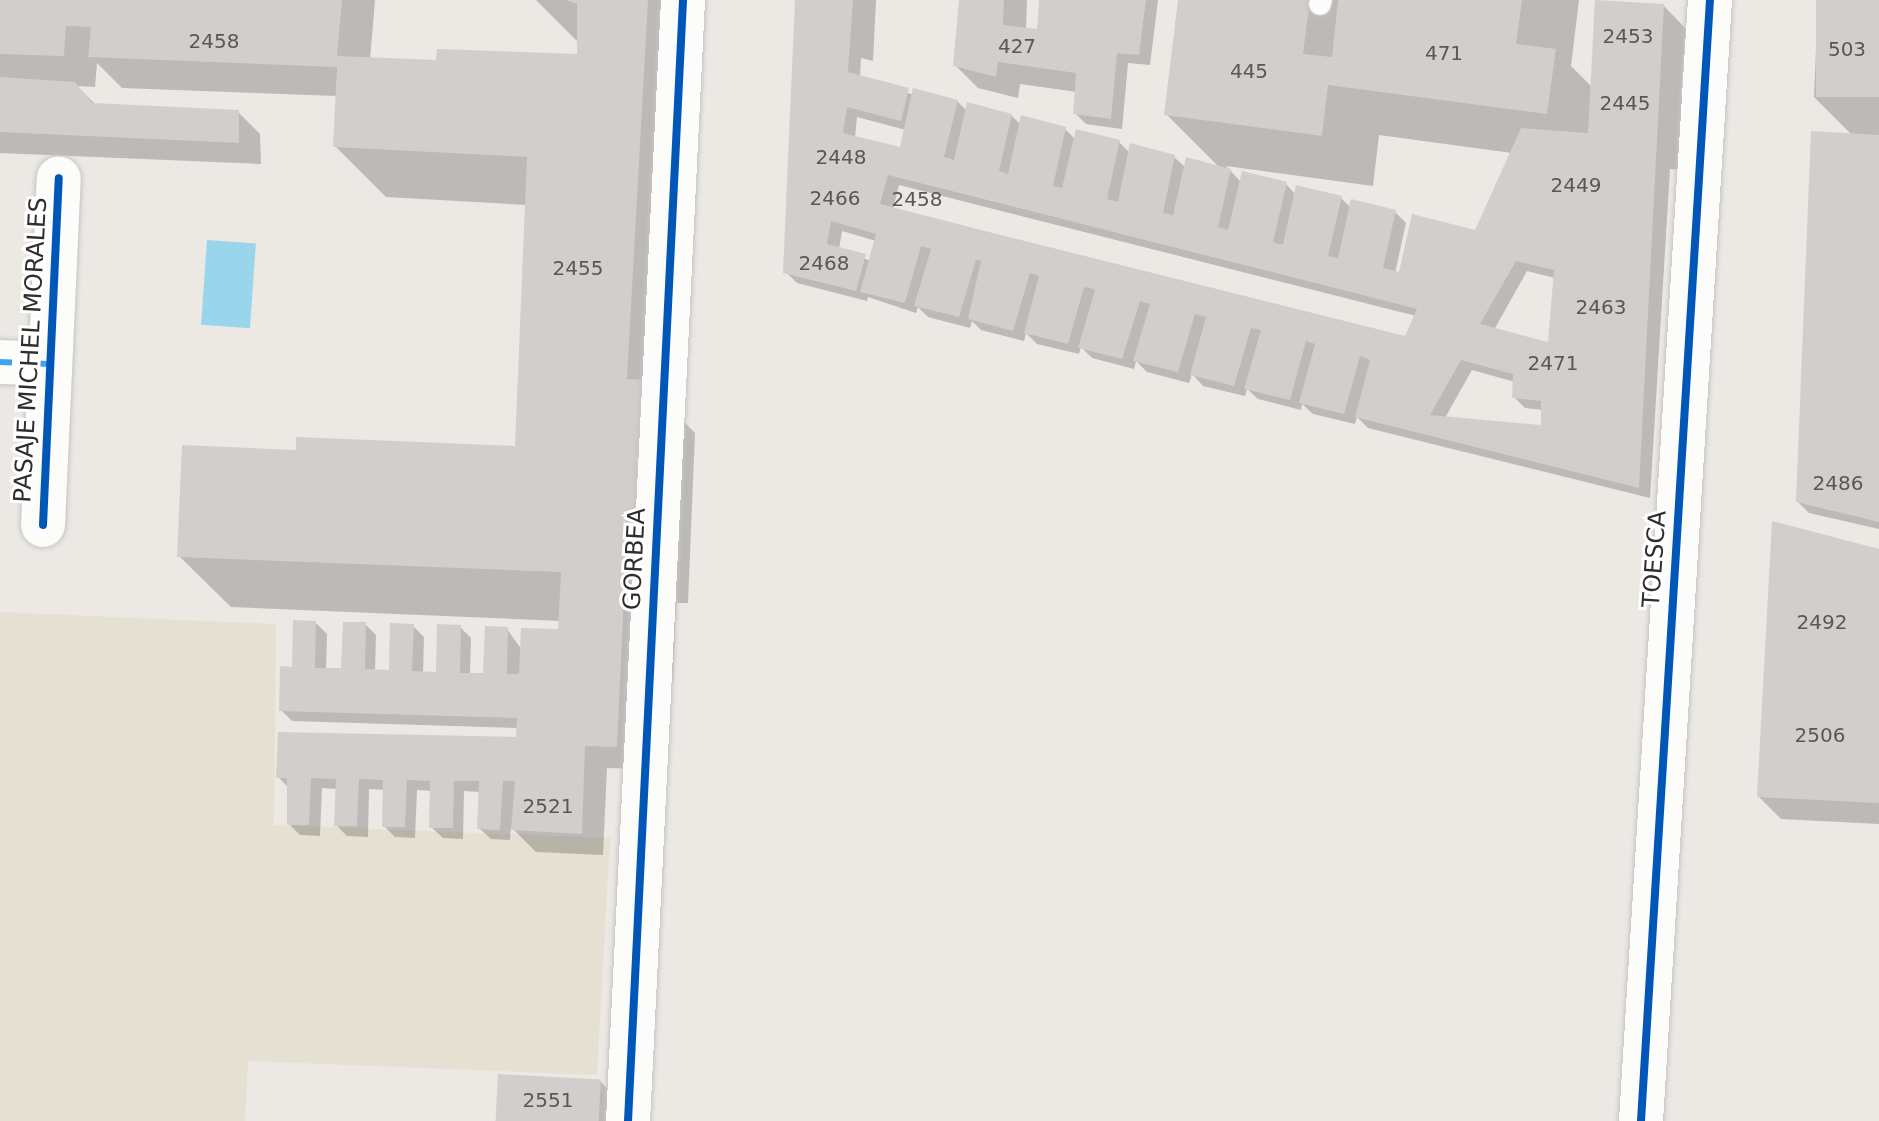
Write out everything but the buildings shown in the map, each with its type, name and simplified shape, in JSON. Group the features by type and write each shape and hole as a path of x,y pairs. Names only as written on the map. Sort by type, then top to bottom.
{"street":[{"name":"GORBEA","path":"628,1121 683,0"},
{"name":"TOESCA","path":"1641,1121 1710,0"},
{"name":"PASAJE MICHEL MORALES","path":"43,525 59,178"},
{"name":"PASAJE MICHEL MORALES","path":"0,362 50,364"}],"shaded area":[{"path":"0,612 276,624 274,825 610,838 597,1075 248,1061 245,1121 0,1121"}],"water":[{"path":"207,240 256,243 250,328 201,325"}],"marked path":[{"path":"0,362 50,364"}],"cycle path":[{"path":"628,1121 683,0"},
{"path":"1641,1121 1710,0"},
{"path":"43,525 59,178"}]}
